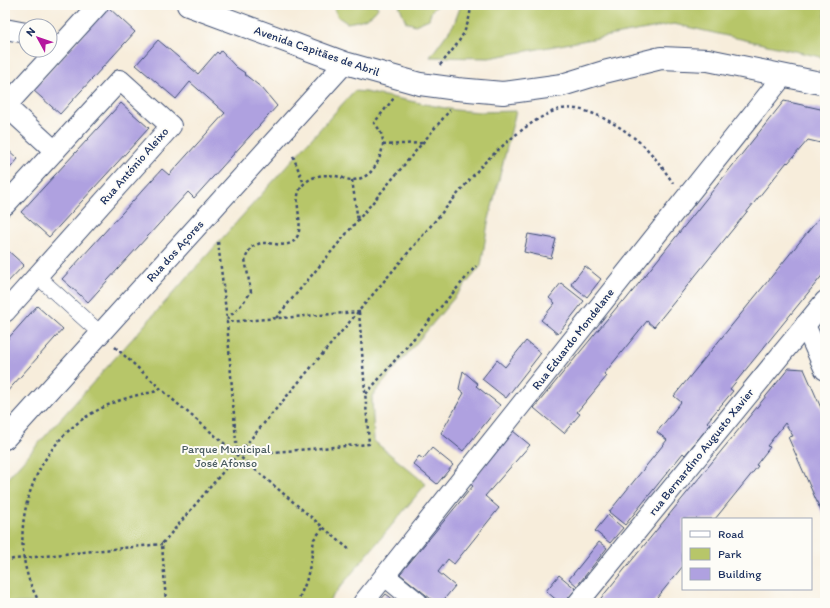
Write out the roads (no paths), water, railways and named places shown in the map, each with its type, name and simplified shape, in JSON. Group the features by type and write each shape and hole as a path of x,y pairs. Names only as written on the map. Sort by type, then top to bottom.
{"street":[{"path":"58,41 98,5"},
{"name":"Avenida Capitães de Abril","path":"188,5 345,63 420,84 503,93 562,85 604,72 661,58 708,60 825,84"},
{"path":"5,29 18,31"},
{"path":"44,58 5,106 55,151"},
{"name":"Rua dos Açores","path":"5,439 345,63"},
{"name":"Rua Eduardo Mondelane","path":"363,603 783,76"},
{"name":"Rua António Aleixo","path":"5,205 120,80 171,126 5,312"},
{"path":"37,276 100,333"},
{"name":"rua Bernardino Augusto Xavier","path":"578,603 825,301"},
{"path":"805,325 825,370"},
{"path":"385,576 418,603"}],"park label":[{"name":"Parque Municipal José Afonso","path":"226,456"}]}
